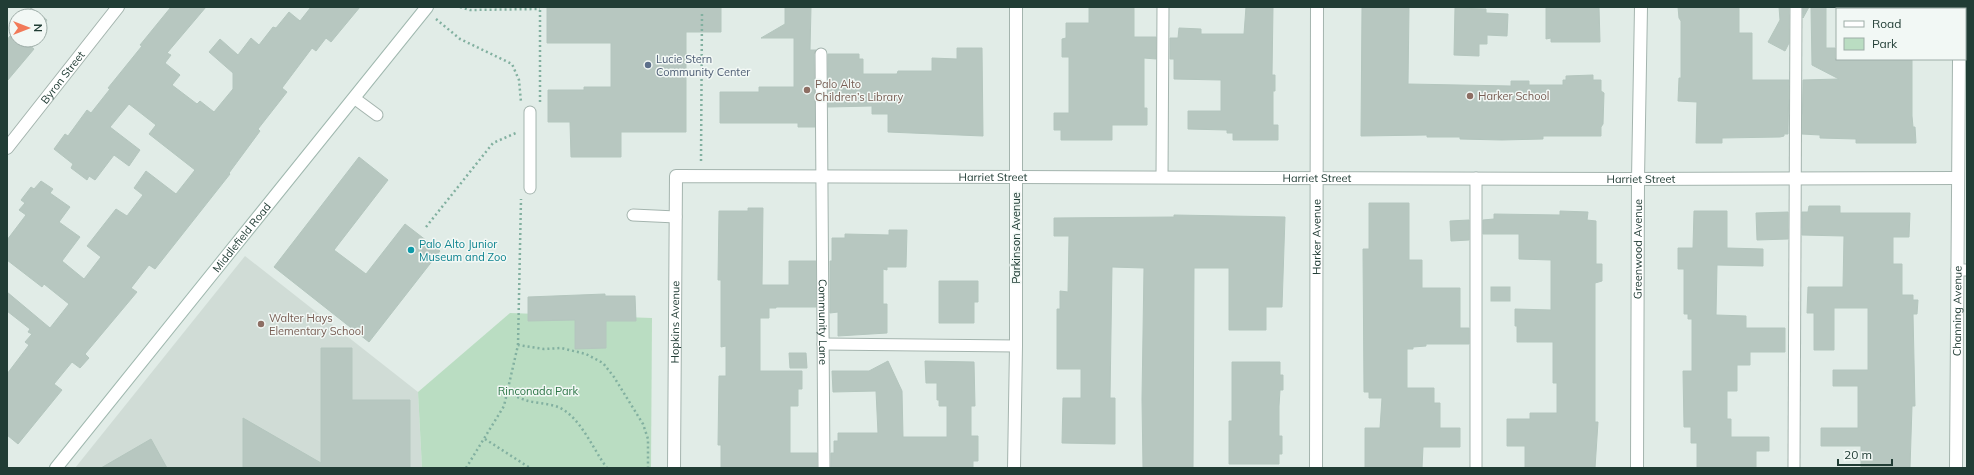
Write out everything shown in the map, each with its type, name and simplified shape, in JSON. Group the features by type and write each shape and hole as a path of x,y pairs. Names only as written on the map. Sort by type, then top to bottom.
{"street":[{"name":"Byron Street","path":"7,148 118,7"},
{"name":"Parkinson Avenue","path":"1014,468 1016,346 1016,7"},
{"name":"Harker Avenue","path":"1316,468 1317,7"},
{"name":"Greenwood Avenue","path":"1637,468 1638,179 1641,7"},
{"name":"Middlefield Road","path":"56,468 354,98 424,8"},
{"name":"Channing Avenue","path":"1956,468 1962,270 1958,178 1963,160 1958,60"},
{"name":"Harriet Street","path":"676,176 1638,179 1958,178"},
{"name":"Hopkins Avenue","path":"674,468 676,176"}],"lane":[{"path":"1162,177 1163,7"},
{"path":"1794,468 1796,7"},
{"name":"Community Lane","path":"821,54 824,468"},
{"path":"354,98 377,115"},
{"path":"525,115 526,192"},
{"path":"1476,178 1476,468"},
{"path":"633,215 676,217"},
{"path":"823,344 1016,346"}],"path":[{"path":"424,8 460,39 512,64 519,80 525,115 540,106 540,8 470,10 460,7"},
{"path":"701,176 702,13"},
{"path":"426,227 493,143 520,131"},
{"path":"466,468 504,406 508,393 518,345 526,192"},
{"path":"518,345 544,349 561,348 586,354 603,363 614,377 642,424 648,439 648,468"},
{"path":"508,393 525,400 556,406 570,414 580,425 596,454 607,468"},
{"path":"485,439 530,468"}],"shaded area":[{"name":"Walter Hays Elementary School","path":"245,256 418,392 422,468 75,468"}],"green space":[{"name":"Rinconada Park","path":"510,313 652,318 651,468 422,468 418,392"}],"building":[{"path":"171,7 206,7 167,53 171,55 165,63 180,75 172,85 197,104 200,101 214,112 233,89 233,73 209,52 220,39 238,55 251,38 259,45 273,27 276,28 289,12 300,21 311,7 360,7 331,42 326,38 316,51 312,48 282,88 287,92 258,129 260,131 229,173 230,174 155,269 149,265 131,288 137,292 85,354 89,358 80,368 72,362 54,384 62,390 18,444 7,435 7,374 29,345 25,342 32,334 28,332 30,329 7,311 7,292 50,328 69,304 44,284 42,287 7,260 7,240 26,215 19,210 25,203 21,200 31,187 34,189 41,181 53,189 50,193 70,207 59,222 80,237 62,261 84,279 101,257 87,246 116,209 127,216 143,195 134,188 146,171 176,194 195,170 149,134 156,125 129,104 110,127 140,150 129,166 114,155 95,180 89,176 87,180 71,168 73,164 54,149 65,134 68,136 87,110 91,113 110,89 108,88 142,46 140,45"},
{"name":"Lucie Stern Community Center","path":"547,7 721,7 721,32 686,32 686,132 621,132 621,157 571,157 570,122 548,122 548,90 584,90 584,87 611,87 611,43 547,43"},
{"name":"Palo Alto Children’s Library","path":"785,7 811,7 810,50 816,50 814,54 815,127 798,127 798,123 720,123 720,92 759,92 759,87 794,87 794,38 761,38 785,24"},
{"path":"1089,7 1134,7 1134,37 1156,37 1156,59 1144,58 1144,108 1147,108 1147,125 1112,125 1112,140 1061,140 1061,130 1054,130 1054,113 1069,113 1069,57 1062,57 1062,39 1066,38 1066,23 1089,23"},
{"path":"1246,7 1273,7 1272,75 1275,75 1275,91 1273,91 1273,125 1278,125 1278,140 1233,140 1233,133 1227,133 1227,130 1188,129 1188,111 1221,111 1221,80 1174,79 1174,59 1170,59 1170,38 1178,38 1179,28 1201,29 1201,34 1244,34"},
{"path":"1362,7 1409,7 1408,84 1511,86 1511,81 1529,81 1529,85 1563,85 1563,80 1566,80 1566,76 1593,75 1593,80 1601,80 1601,91 1604,93 1601,136 1543,136 1543,139 1502,140 1460,139 1460,137 1427,137 1427,135 1361,136"},
{"path":"1546,7 1599,7 1600,42 1551,42 1551,38 1546,39"},
{"path":"1678,7 1739,7 1739,33 1752,33 1752,80 1789,80 1788,134 1784,134 1784,136 1780,137 1722,138 1722,143 1696,143 1697,102 1678,101 1679,78 1681,78 1681,21 1679,18"},
{"path":"1779,7 1789,7 1789,43 1785,51 1768,42 1780,20"},
{"path":"1803,7 1809,7 1803,18"},
{"path":"1811,7 1826,7 1826,48 1835,48 1836,60 1912,60 1912,116 1913,127 1915,127 1916,143 1856,143 1856,139 1820,138 1820,135 1802,134 1803,80 1839,79 1812,65"},
{"path":"1455,8 1486,9 1486,13 1508,14 1507,36 1487,35 1487,44 1479,44 1479,56 1454,55"},
{"path":"8,39 8,48 34,49 7,81"},
{"path":"957,48 982,48 983,136 888,132 888,114 872,114 872,106 828,107 828,54 859,54 859,59 863,59 863,74 897,74 898,71 932,71 932,58 957,59"},
{"name":"Palo Alto Junior Museum and Zoo","path":"359,157 388,180 334,250 366,274 405,224 440,251 369,342 274,267"},
{"path":"1369,203 1409,203 1409,260 1422,260 1422,288 1460,288 1460,328 1469,328 1469,344 1426,344 1426,346 1407,349 1407,388 1434,388 1434,403 1440,403 1440,428 1460,428 1460,447 1423,447 1422,468 1365,468 1365,428 1380,428 1382,398 1369,398 1369,392 1364,392 1363,249 1369,249"},
{"path":"1809,206 1840,206 1840,213 1910,213 1909,237 1893,237 1893,264 1902,264 1902,295 1913,295 1913,300 1918,300 1917,314 1913,314 1915,406 1912,406 1910,468 1861,468 1861,446 1821,446 1821,428 1858,428 1858,386 1833,386 1833,370 1868,370 1868,308 1834,308 1834,350 1814,350 1814,313 1807,313 1808,287 1843,287 1844,236 1802,235 1802,212 1808,212"},
{"path":"748,208 763,208 762,285 789,285 789,261 816,261 816,307 769,308 769,318 760,318 760,371 802,371 802,389 798,389 798,406 790,406 790,453 817,453 817,468 721,468 721,445 718,445 719,376 726,376 726,346 721,347 721,280 718,280 719,211 748,211"},
{"path":"1560,211 1588,212 1587,220 1596,221 1596,264 1602,264 1602,281 1595,283 1595,422 1598,422 1595,468 1525,468 1525,446 1507,446 1507,419 1530,419 1530,413 1557,413 1557,383 1553,383 1553,342 1517,342 1515,309 1551,310 1551,260 1519,259 1519,234 1483,234 1483,220 1494,219 1494,214 1560,215"},
{"path":"1694,211 1727,211 1727,248 1763,249 1763,266 1717,265 1716,315 1746,316 1746,328 1785,328 1785,352 1750,352 1750,365 1737,365 1737,391 1727,391 1727,419 1731,419 1731,437 1769,437 1769,451 1756,451 1756,468 1697,468 1697,443 1691,443 1691,427 1684,427 1683,371 1692,371 1692,319 1688,319 1688,314 1684,314 1684,269 1678,269 1678,248 1693,248"},
{"path":"1788,212 1788,239 1757,240 1756,213"},
{"path":"1174,215 1285,217 1282,307 1266,307 1266,330 1229,330 1229,268 1194,268 1193,468 1143,468 1142,399 1144,268 1112,267 1110,398 1115,398 1115,444 1062,443 1063,398 1081,398 1081,369 1057,369 1057,309 1060,309 1060,291 1068,292 1069,236 1054,236 1054,218 1174,217"},
{"path":"1469,220 1469,240 1451,241 1450,221"},
{"path":"889,230 907,230 906,267 887,267 887,270 883,269 883,304 887,304 887,333 838,336 838,312 830,313 830,261 832,261 832,238 845,238 845,234 889,235"},
{"path":"939,281 978,281 978,302 974,302 974,323 939,323"},
{"path":"1491,287 1510,287 1510,301 1491,301"},
{"path":"605,294 605,296 635,296 636,321 606,321 606,348 575,349 575,320 528,321 528,297"},
{"path":"321,348 352,348 352,400 410,400 410,468 243,468 243,418 321,463"},
{"path":"789,353 806,353 807,368 790,368"},
{"path":"888,361 902,391 903,437 947,437 947,406 939,406 939,400 937,400 937,383 926,383 925,361 974,362 975,406 971,406 971,436 978,436 978,461 973,461 973,468 831,468 831,453 834,453 834,441 838,441 838,433 878,433 876,391 833,392 832,371 869,371"},
{"path":"1232,362 1280,362 1280,375 1283,375 1283,390 1280,390 1279,406 1279,436 1282,436 1282,454 1279,454 1279,464 1229,464 1229,421 1232,421"},
{"path":"151,439 167,468 101,468"}],"place":[{"name":"Lucie Stern Community Center","path":"648,65"},
{"name":"Palo Alto Children’s Library","path":"807,90"},
{"name":"Harker School","path":"1470,96"},
{"name":"Palo Alto Junior Museum and Zoo","path":"411,250"},
{"name":"Walter Hays Elementary School","path":"261,324"}]}
